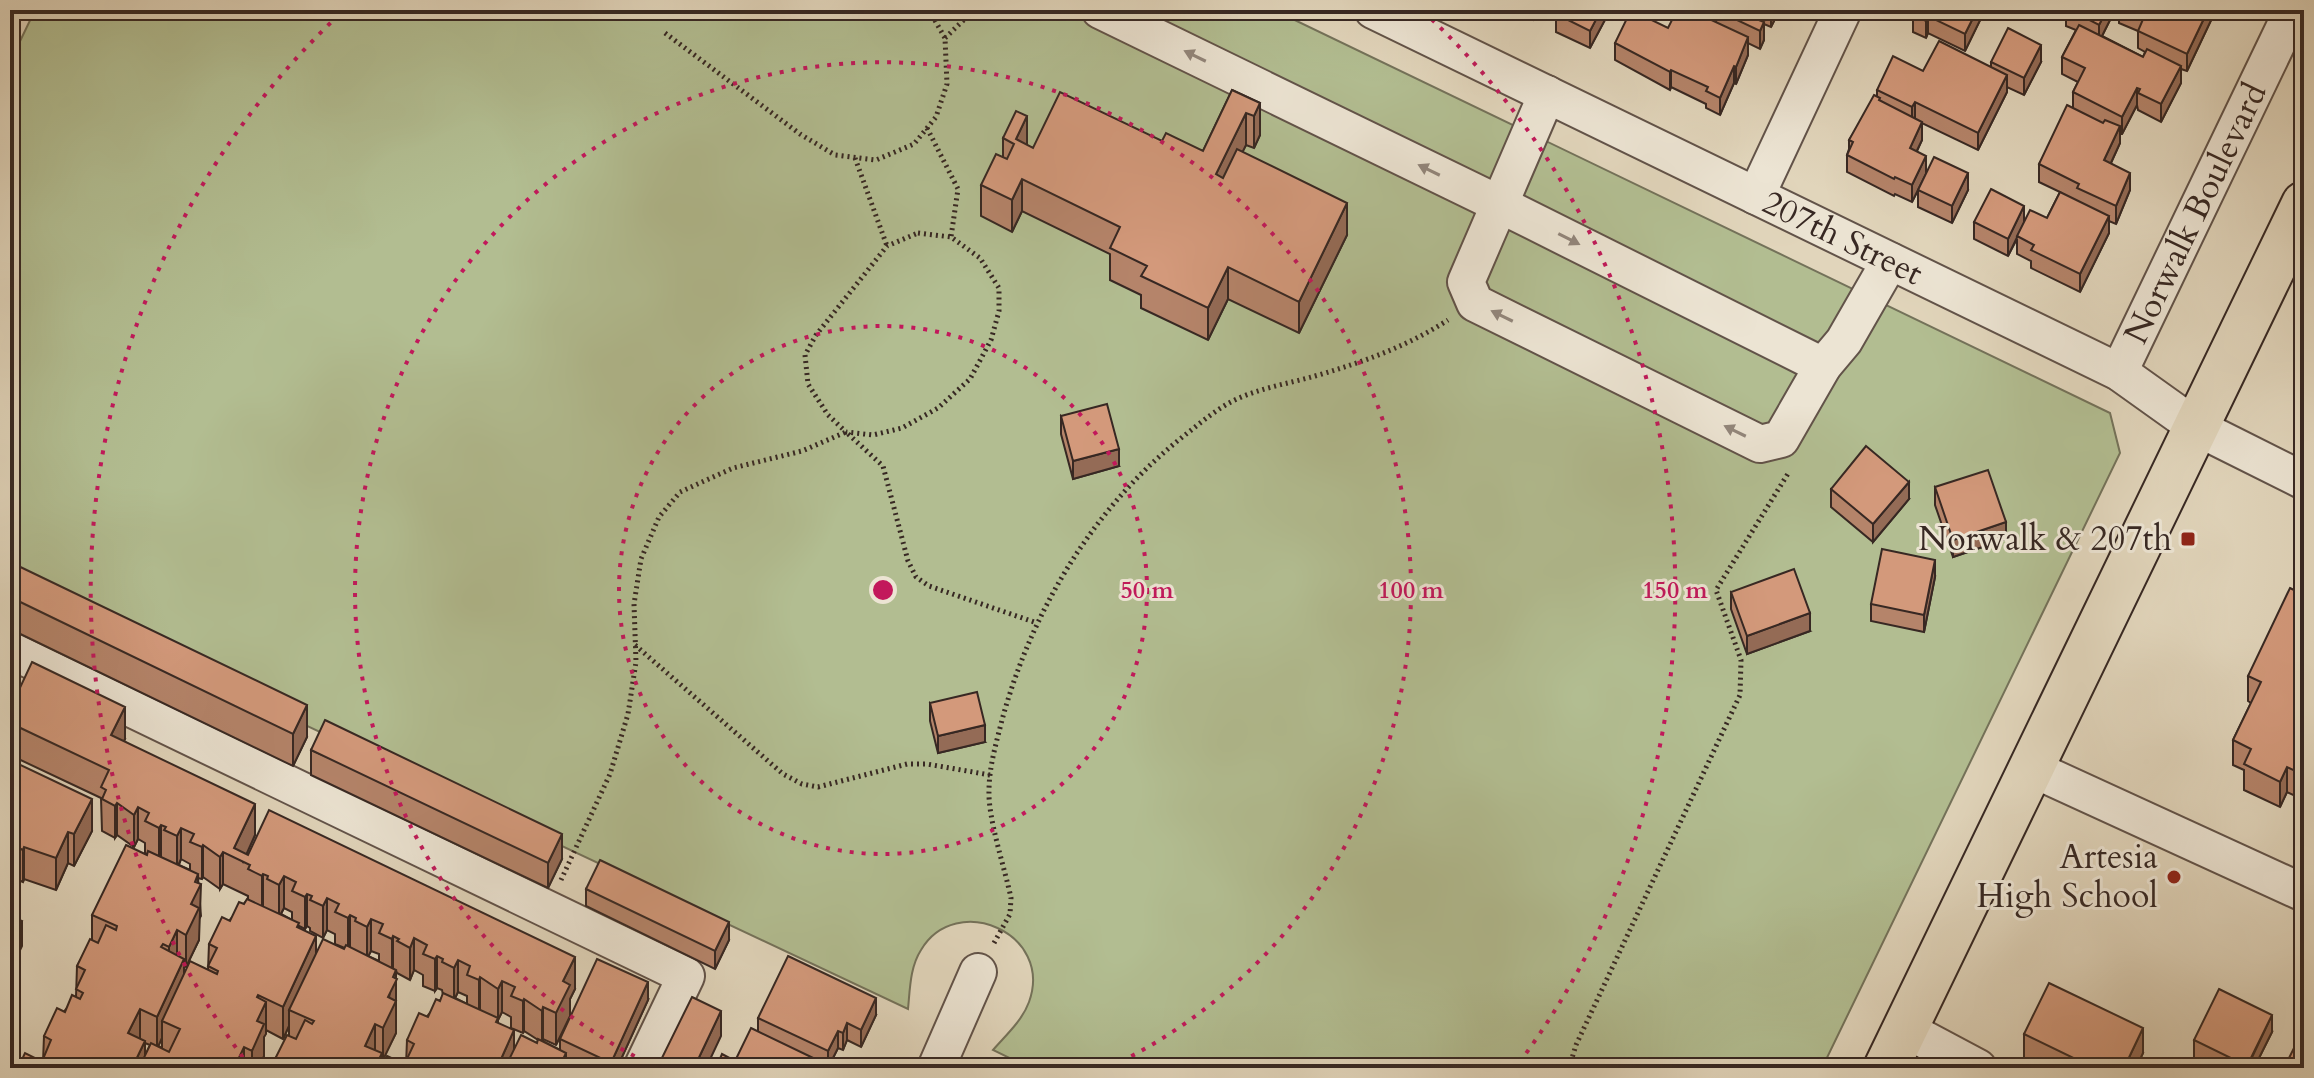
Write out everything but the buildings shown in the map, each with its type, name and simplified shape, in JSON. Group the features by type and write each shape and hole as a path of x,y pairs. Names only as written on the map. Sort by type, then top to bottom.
{"main road":[{"path":"1886,1068 2304,204"}],"street":[{"path":"1100,10 1823,366"},
{"path":"1756,196 1843,10"},
{"name":"Norwalk Boulevard","path":"2119,372 2293,10"},
{"name":"207th Street","path":"1386,13 2119,372 2196,427 2304,481"},
{"path":"1547,94 1466,282 1475,303 1760,444 1781,439 1823,366 1844,341 1890,261"},
{"path":"10,650 686,976 642,1068"},
{"path":"2031,768 2304,893"},
{"path":"936,1068 978,972"},
{"path":"1905,1029 1978,1068"}],"path":[{"path":"665,33 800,134 835,155 876,160 914,144 936,117 947,84 945,38 929,10"},
{"path":"945,38 974,10"},
{"path":"927,128 958,189 951,237"},
{"path":"855,158 887,246"},
{"path":"547,909 610,774 628,714 636,662 634,604 641,559 659,517 680,492 733,468 802,451 846,432 873,435 902,428 938,408 970,379 991,340 999,311 999,288 980,258 951,237 918,233 887,246 816,335 805,355 808,384 828,415 846,432 883,466 908,561 916,577 929,586 1037,623"},
{"path":"978,972 1010,914 1011,898 988,795 990,775 1007,701 1037,623 1071,562 1142,472 1213,413 1231,402 1263,390 1368,361 1392,351 1416,340 1475,303"},
{"path":"1569,1068 1576,1045 1740,695 1741,660 1716,590 1797,458 1781,439"},
{"path":"635,645 783,774 802,784 818,787 907,764 927,764 990,775"}],"green space":[{"path":"35,10 1274,10 2110,413 2120,453 1822,1068 1030,1068 993,1050 1026,1009 1033,978 1028,956 1015,940 998,928 977,922 956,924 937,932 921,950 915,964 908,1009 10,586 10,62"}],"place":[{"name":"Norwalk & 207th","path":"2188,539"},
{"name":"Artesia High School","path":"2174,877"}]}
